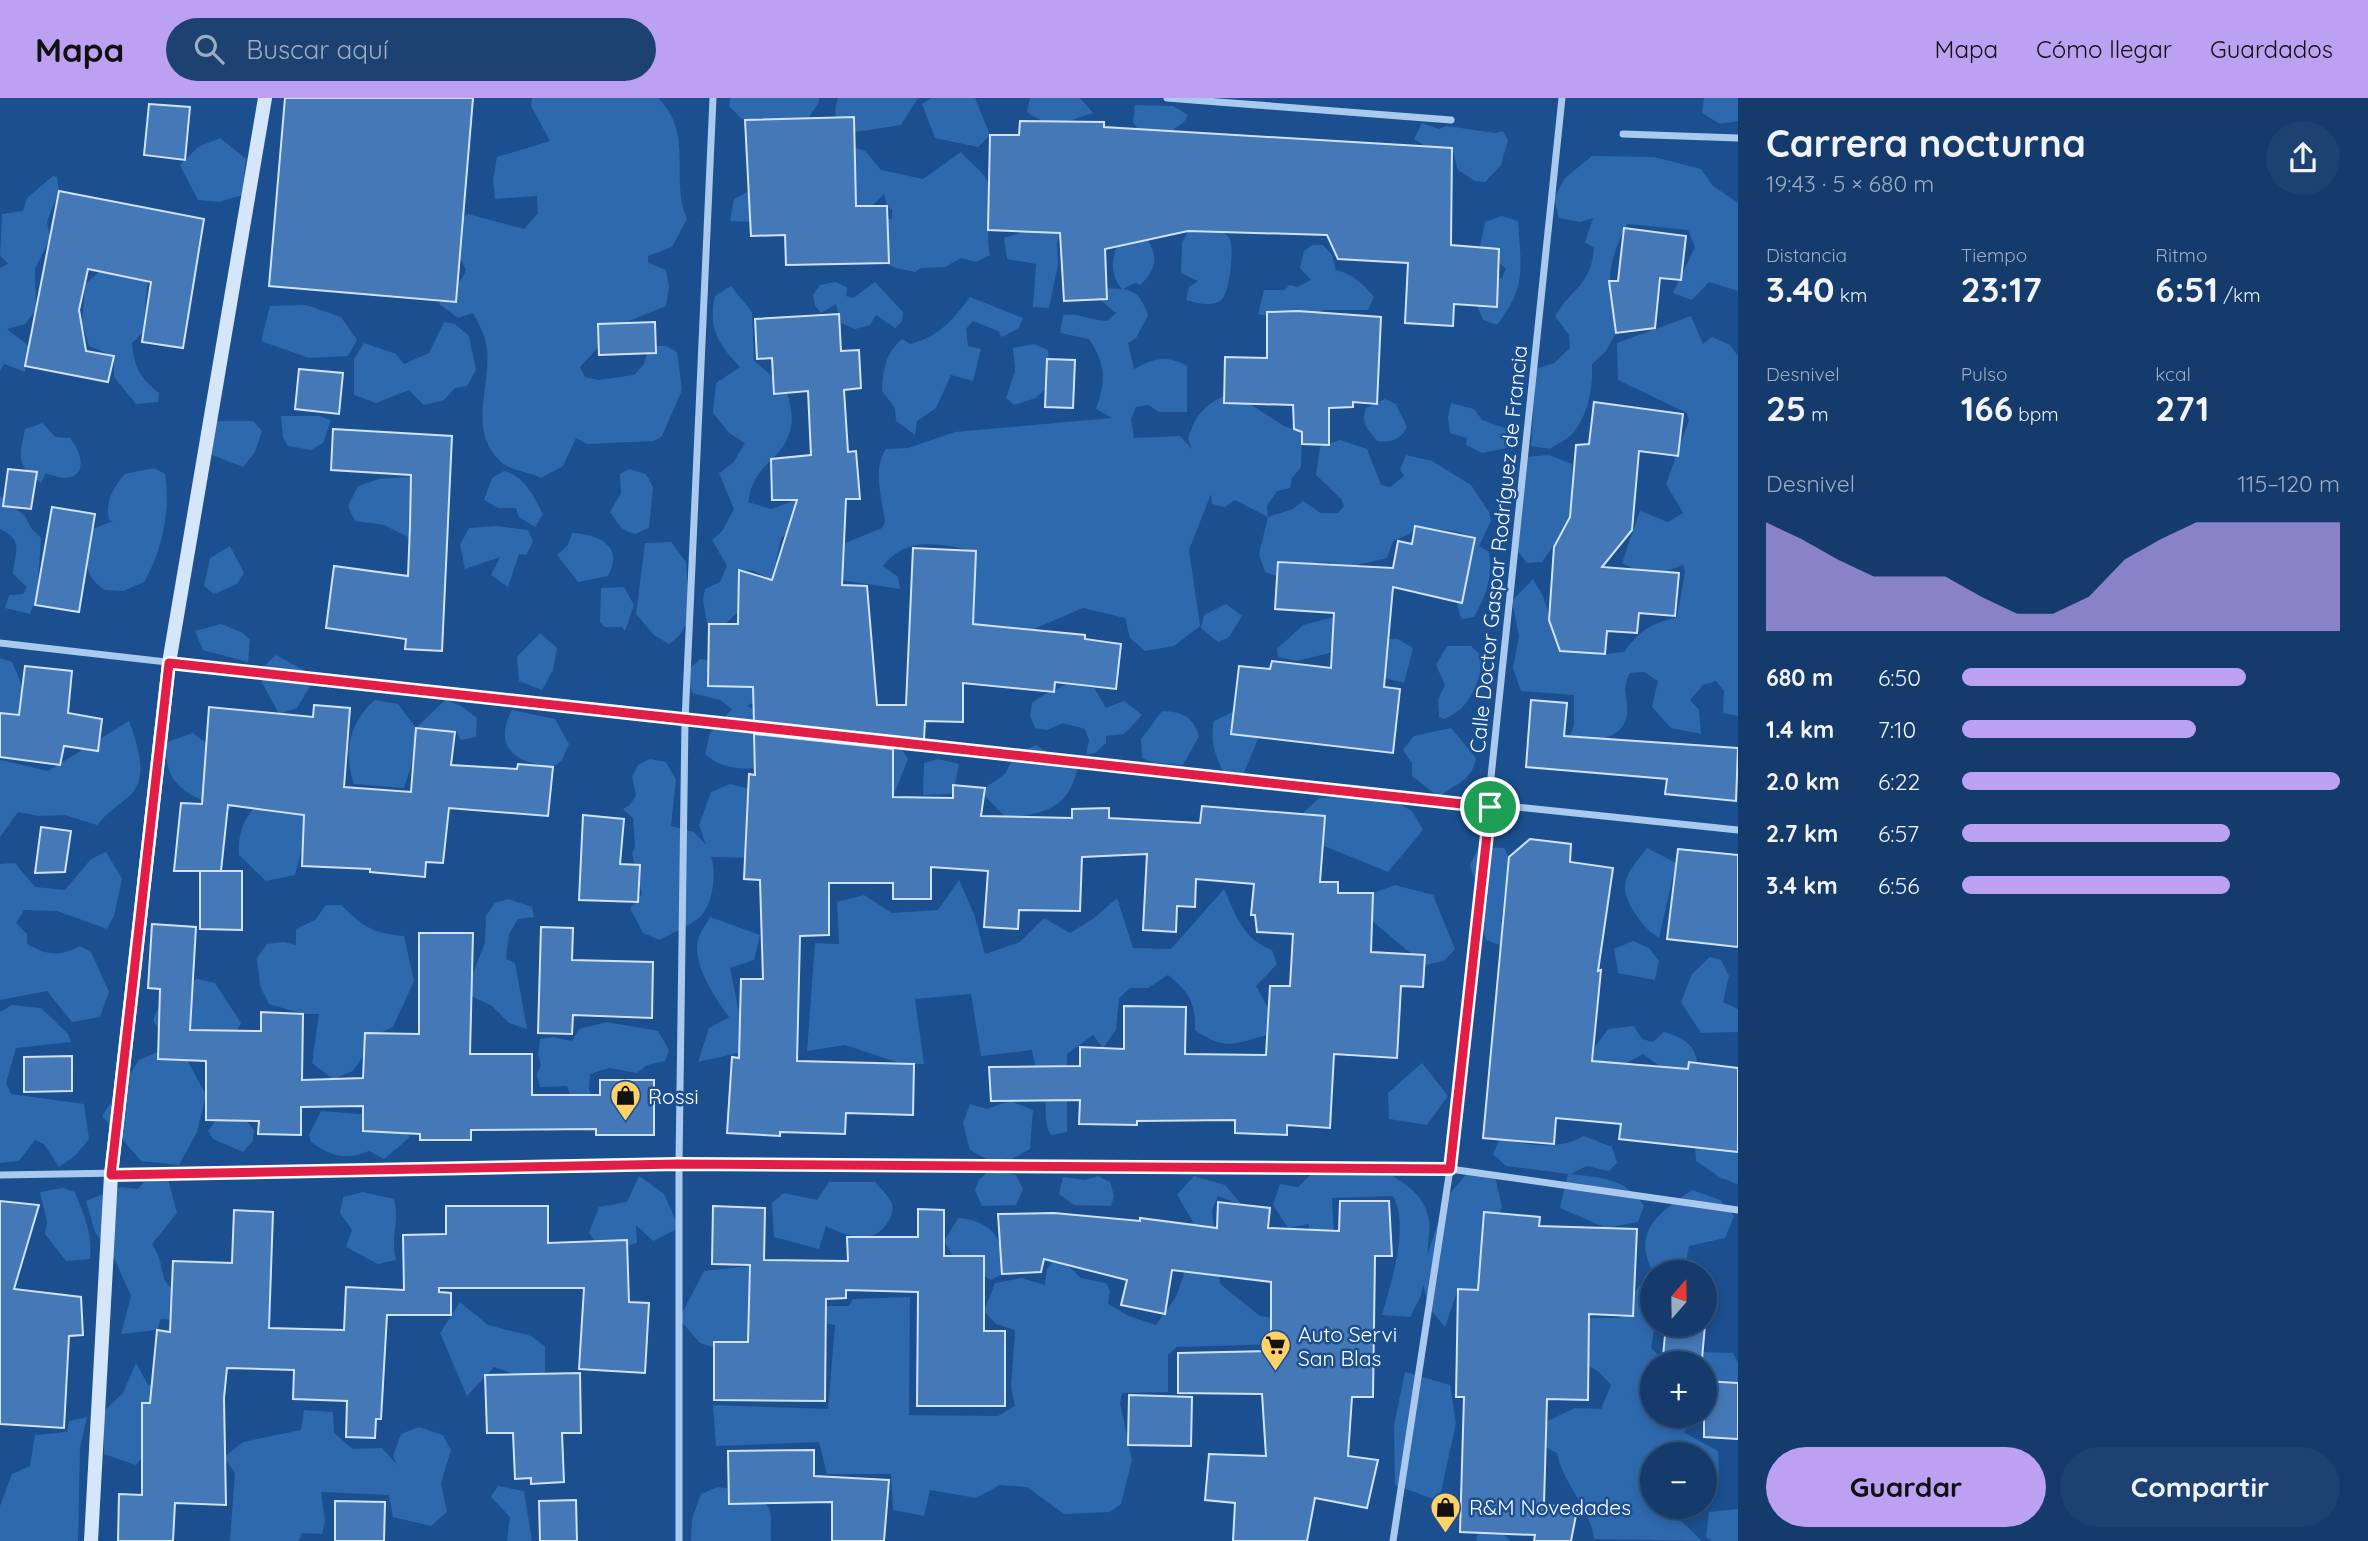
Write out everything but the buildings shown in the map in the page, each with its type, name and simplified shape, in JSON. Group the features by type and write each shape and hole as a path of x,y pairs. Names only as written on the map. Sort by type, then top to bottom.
{"main road":[{"path":"91,1541 111,1175 169,663 265,98"}],"street":[{"path":"679,1541 678,1164 685,721 713,98"},
{"path":"1167,98 1451,120"},
{"name":"Calle Doctor Gaspar Rodríguez de Francia","path":"1393,1541 1450,1169 1490,807 1562,98"},
{"path":"1623,134 1738,138"},
{"path":"0,643 685,721 1490,807 1738,830"},
{"path":"0,1175 678,1164 1450,1169 1738,1210"}],"shaded area":[{"path":"532,98 658,98 676,127 680,188 687,219 672,247 648,256 648,263 666,270 669,287 666,306 619,325 580,367 585,377 598,380 634,375 644,364 649,346 666,346 677,352 682,390 662,436 654,441 587,444 576,438 563,466 541,478 505,465 490,449 483,420 487,373 484,335 473,313 458,318 439,304 466,270 460,258 451,222 468,214 524,229 538,213 537,196 495,199 493,180 497,157 550,141 531,106"},
{"path":"730,98 819,98 819,102 802,128 772,134 741,118 729,106"},
{"path":"838,98 918,98 901,125 849,133 836,118"},
{"path":"932,98 975,98 990,135 978,147 935,138 922,104"},
{"path":"1030,98 1080,98 1093,113 1052,123 1027,112"},
{"path":"1704,98 1738,98 1738,121 1720,124 1702,113"},
{"path":"1135,105 1173,106 1188,115 1184,122 1166,135 1137,128 1133,122"},
{"path":"1422,123 1439,129 1447,126 1495,133 1503,131 1508,140 1501,165 1485,182 1475,181 1458,170 1452,148 1444,146 1433,151 1414,139"},
{"path":"220,138 246,159 242,195 219,202 198,200 180,165 198,147"},
{"path":"851,146 865,151 881,170 923,179 961,152 982,173 988,184 990,255 976,262 961,258 945,267 921,268 915,272 896,268 873,258 875,218 892,219 892,210 887,206 884,194 873,205 853,211"},
{"path":"1592,156 1654,157 1701,169 1713,186 1738,203 1738,291 1709,282 1692,300 1673,293 1695,247 1688,230 1627,224 1615,251 1610,274 1612,298 1620,326 1606,351 1592,364 1591,391 1583,417 1571,435 1550,449 1531,446 1536,369 1554,363 1570,348 1569,335 1555,316 1585,278 1594,248 1585,242 1593,218 1580,222 1559,218 1554,199 1565,178"},
{"path":"53,176 57,177 59,191 47,222 50,238 35,269 36,310 25,324 7,329 29,346 25,372 4,364 0,371 0,268 8,264 0,255 2,214 23,211 27,198"},
{"path":"753,189 754,222 730,221 734,199"},
{"path":"1502,216 1518,221 1521,264 1518,288 1507,312 1497,325 1483,320 1474,298 1496,278 1502,278 1506,269 1480,246 1485,222"},
{"path":"1064,220 1057,243 1058,264 1049,308 1033,307 1036,264 1007,259 1004,238"},
{"path":"1212,229 1227,235 1231,245 1231,270 1225,295 1219,302 1210,304 1186,300 1189,287 1198,281 1181,273 1182,243 1188,231"},
{"path":"1143,233 1153,253 1151,272 1140,285 1135,283 1123,289 1133,292 1139,298 1148,315 1136,338 1128,343 1134,369 1161,359 1173,360 1187,366 1187,412 1159,412 1148,405 1136,407 1131,419 1134,438 1180,436 1192,449 1188,439 1199,415 1216,400 1233,393 1284,426 1302,432 1301,467 1292,478 1290,488 1277,491 1267,506 1268,517 1235,500 1225,507 1212,504 1211,494 1189,550 1200,626 1174,646 1145,651 1130,638 1125,618 1083,608 1010,639 961,643 975,551 937,544 913,546 903,550 892,556 883,566 898,577 900,589 840,580 828,550 882,528 885,522 879,475 886,449 908,448 955,432 1112,418 1096,409 1103,381 1099,357 1089,339 1060,333 1063,315 1107,321 1116,313 1097,297 1102,288 1122,289 1113,269 1117,246"},
{"path":"1312,245 1323,245 1332,255 1336,270 1357,280 1374,297 1368,310 1322,310 1303,323 1258,314 1264,290 1284,290 1290,285 1297,287 1311,280 1300,268 1304,251"},
{"path":"100,271 148,278 143,332 132,343 136,365 147,382 159,393 158,402 136,404 114,377 114,356 89,346 82,323 85,284"},
{"path":"835,282 847,287 846,296 853,298 875,282 903,312 902,321 895,328 876,315 870,325 855,329 841,323 836,304 821,313 815,306 813,295 820,285"},
{"path":"731,286 752,312 754,361 787,388 792,418 787,439 756,478 748,502 771,509 796,500 812,509 801,533 786,534 781,538 772,580 754,571 739,570 738,612 717,632 707,624 703,600 705,589 720,582 727,566 712,540 722,531 734,509 719,473 733,463 745,443 729,433 713,413 716,383 740,367 721,343 713,317 715,296"},
{"path":"970,297 1023,318 1019,328 1002,337 998,331 973,321 966,329 968,346 981,349 973,381 951,375 936,408 917,421 915,435 896,421 895,408 882,391 888,357 902,339 910,344 937,332"},
{"path":"306,305 341,317 357,340 348,356 309,358 261,341 270,306"},
{"path":"1691,316 1703,344 1712,337 1730,345 1738,356 1738,716 1723,713 1724,691 1716,681 1703,685 1690,700 1699,710 1701,734 1671,728 1652,707 1658,681 1644,672 1630,673 1626,685 1627,717 1623,726 1608,737 1566,746 1574,725 1574,695 1521,691 1513,668 1519,636 1512,601 1533,579 1543,596 1560,651 1605,654 1624,652 1646,629 1677,617 1685,572 1683,565 1651,577 1622,563 1640,511 1668,522 1683,513 1666,484 1689,420 1687,413 1618,380 1617,343"},
{"path":"444,322 455,324 469,336 476,370 467,386 455,388 444,400 424,405 409,390 376,403 354,395 354,359 364,343 396,354 404,364 429,353"},
{"path":"1034,344 1048,350 1050,384 1036,398 1014,405 1006,398 1015,371 1013,348"},
{"path":"1385,399 1396,404 1407,427 1395,440 1377,441 1366,426 1364,413 1366,408"},
{"path":"1451,403 1474,409 1482,420 1508,429 1507,448 1482,453 1466,445 1467,438 1450,433 1448,417"},
{"path":"281,416 319,416 331,420 323,443 311,450 288,446 283,437"},
{"path":"216,421 253,421 262,431 255,452 243,467 207,453"},
{"path":"43,423 55,437 70,438 76,448 81,465 74,476 67,478 46,473 41,483 23,466 21,447 25,429"},
{"path":"1340,440 1367,449 1381,485 1390,487 1404,476 1400,469 1406,455 1432,461 1471,485 1489,512 1491,521 1479,546 1489,552 1490,570 1485,594 1474,617 1462,619 1458,609 1458,589 1474,538 1459,532 1416,526 1410,534 1393,541 1387,558 1339,569 1330,562 1313,563 1292,575 1282,577 1265,572 1259,554 1268,517 1293,509 1303,501 1321,513 1338,513 1344,506 1341,499 1316,475 1320,447"},
{"path":"1549,455 1572,464 1571,498 1586,500 1542,562 1527,563 1517,550 1526,457"},
{"path":"154,468 165,474 167,487 164,530 156,557 144,582 123,591 105,590 88,571 88,546 93,529 113,521 109,520 109,501 125,474"},
{"path":"629,469 646,474 653,487 649,528 635,534 622,529 610,512 621,493 620,474"},
{"path":"504,471 523,482 536,500 543,514 535,527 519,517 516,508 498,508 484,500 492,478"},
{"path":"423,476 410,538 384,525 355,521 348,506 358,486 379,479"},
{"path":"0,496 25,516 31,528 41,538 37,596 30,614 5,608 9,595 23,594 27,587 13,574 16,547 12,537 0,529"},
{"path":"496,526 528,530 533,542 526,555 519,554 508,587 491,575 500,557 465,569 460,545 469,528"},
{"path":"572,533 599,539 611,549 612,566 608,576 578,582 557,555 568,545"},
{"path":"671,542 686,562 690,617 679,636 669,644 654,635 636,614 645,543"},
{"path":"230,546 244,573 237,584 214,594 204,586 210,558"},
{"path":"624,587 634,605 625,631 622,627 605,627 600,622 601,588"},
{"path":"1226,604 1242,616 1229,637 1218,642 1201,628 1204,615"},
{"path":"1334,617 1365,640 1398,639 1413,648 1404,683 1378,676 1346,649 1297,661 1278,657 1277,649 1303,625"},
{"path":"221,624 243,633 250,640 248,662 203,650 195,631"},
{"path":"540,633 557,648 553,670 542,690 519,681 517,657"},
{"path":"1447,646 1471,646 1482,657 1472,694 1460,709 1444,719 1439,717 1438,699 1445,685 1436,665"},
{"path":"276,655 307,672 310,686 297,708 279,714 257,673"},
{"path":"0,658 12,662 23,696 20,712 0,741"},
{"path":"700,659 722,663 753,687 754,702 747,706 776,720 792,733 789,752 776,768 730,767 705,754 710,733 732,709 720,700 692,693 687,671"},
{"path":"1066,684 1094,688 1106,708 1124,701 1142,715 1124,734 1106,736 1106,743 1095,753 1086,755 1089,740 1085,729 1063,723 1047,730 1035,728 1030,716 1032,703"},
{"path":"375,700 398,704 416,728 411,767 404,788 354,784 349,760 351,738 359,718"},
{"path":"445,700 461,706 477,718 476,737 461,740 456,731 416,728"},
{"path":"512,710 555,719 569,744 562,760 553,767 540,765 528,762 511,751 506,744 505,734"},
{"path":"1162,711 1186,716 1199,736 1183,765 1154,763 1142,758 1141,739"},
{"path":"1235,711 1263,727 1243,775 1227,779 1215,751 1213,729 1214,721"},
{"path":"129,721 139,756 138,783 134,791 97,825 65,815 39,816 18,812 0,837 0,760 48,771"},
{"path":"1451,728 1476,758 1467,777 1439,797 1412,776 1412,763 1403,750 1414,736"},
{"path":"889,729 908,759 893,797 851,777 853,748 856,743 868,735"},
{"path":"193,733 222,755 236,805 227,810 191,795 174,780 169,770 167,742"},
{"path":"1036,745 1077,770 1073,784 1060,802 1052,807 1007,819 984,795 985,788 1005,774 1014,756"},
{"path":"650,759 666,762 676,779 671,826 694,832 706,845 699,825 711,792 730,784 749,789 754,858 711,857 713,888 704,912 691,923 660,940 643,933 630,908 642,894 632,854 635,847 633,818 623,809 630,805 636,795 632,777 638,765"},
{"path":"938,759 959,764 953,794 923,795 924,763"},
{"path":"1383,795 1412,811 1423,830 1388,872 1300,836 1302,814 1319,798"},
{"path":"304,802 314,834 302,849 295,875 266,881 239,855 239,839 245,820 259,803"},
{"path":"1479,847 1504,848 1509,857 1501,922 1525,925 1525,938 1501,936 1500,945 1486,940 1482,926 1488,895 1476,885 1470,865"},
{"path":"1647,848 1676,863 1659,938 1639,919 1625,892 1630,871"},
{"path":"106,852 122,879 114,916 107,929 57,911 24,910 16,923 27,934 27,944 41,950 59,953 80,946 91,952 109,992 100,1017 72,1022 47,991 0,1000 0,864 15,863 35,887 65,890 91,859"},
{"path":"959,880 974,914 985,954 1020,942 1044,918 1070,933 1093,919 1117,898 1133,948 1171,949 1224,889 1242,926 1254,940 1272,950 1277,964 1256,986 1268,1008 1266,1035 1229,1044 1214,1041 1195,1030 1190,999 1168,975 1148,988 1130,988 1119,998 1116,1030 1103,1048 1093,1035 1067,1054 1067,1132 1051,1135 1047,1123 1044,1089 1032,1050 981,1056 971,994 915,999 924,1064 902,1064 845,1045 807,1051 815,943 839,944 837,902 864,895 892,913 938,910"},
{"path":"1395,885 1433,895 1455,949 1444,961 1425,965 1372,921 1373,893"},
{"path":"508,899 532,907 534,917 518,919 509,934 506,959 515,963 527,1029 509,1023 492,1006 465,993 485,943 486,916 495,903"},
{"path":"326,905 341,905 369,928 404,936 414,981 393,1027 378,1034 353,1071 333,1079 312,1063 319,1014 303,1014 269,1004 260,986 257,958 267,944 284,942 296,945 296,929 315,920"},
{"path":"710,917 760,935 754,960 730,968 742,1028 742,1052 698,1062 709,1028 729,1017 705,979 698,957 699,936"},
{"path":"1633,941 1649,948 1659,961 1655,980 1618,973 1614,949"},
{"path":"1710,957 1721,960 1729,976 1723,1002 1738,1009 1738,1032 1701,1033 1681,1002 1692,974"},
{"path":"197,979 215,983 241,1023 229,1044 167,1043 153,1020 166,990"},
{"path":"12,1005 41,1008 68,1034 71,1042 16,1048 6,1083 11,1094 84,1104 89,1139 76,1155 59,1167 44,1144 35,1140 19,1161 0,1163 0,1012"},
{"path":"607,1022 658,1031 669,1050 665,1061 647,1065 637,1073 609,1068 590,1074 589,1089 594,1106 572,1099 567,1086 540,1087 537,1074 541,1065 538,1055 540,1039 553,1037 572,1041 579,1029"},
{"path":"1634,1026 1642,1039 1653,1042 1664,1032 1678,1037 1692,1048 1699,1068 1686,1085 1643,1054 1625,1064 1593,1067 1590,1054 1608,1029"},
{"path":"165,1049 187,1060 206,1095 197,1132 179,1165 141,1161 102,1116 139,1060"},
{"path":"1422,1063 1448,1096 1427,1125 1389,1119 1388,1093"},
{"path":"1010,1101 1033,1110 1030,1149 999,1166 970,1150 963,1123 970,1104 986,1109"},
{"path":"1738,1108 1737,1184 1721,1178 1696,1161 1694,1129"},
{"path":"388,1110 410,1137 384,1159 369,1151 353,1156 338,1156 311,1142 309,1135 321,1111 359,1114"},
{"path":"242,1116 254,1130 253,1141 243,1152 213,1139 208,1131 218,1117"},
{"path":"1584,1136 1612,1147 1617,1163 1609,1171 1587,1166 1570,1174 1602,1178 1630,1190 1644,1206 1638,1222 1606,1228 1560,1208 1568,1174 1506,1166 1493,1154 1500,1139 1532,1145 1553,1145"},
{"path":"1372,1165 1408,1186 1421,1201 1429,1220 1428,1253 1446,1198 1468,1172 1495,1176 1502,1207 1492,1232 1533,1300 1458,1289 1445,1327 1429,1308 1423,1284 1421,1296 1410,1317 1382,1315 1394,1271 1399,1238 1398,1208 1393,1196 1332,1198 1334,1235 1307,1272 1309,1224 1288,1228 1273,1205 1280,1184 1298,1187 1312,1173"},
{"path":"990,1170 1016,1175 1023,1189 1016,1205 982,1206 975,1190 979,1180"},
{"path":"639,1176 664,1194 679,1228 653,1241 636,1225 637,1243 604,1252 589,1233 599,1207 627,1202"},
{"path":"1098,1176 1110,1182 1114,1196 1111,1206 1074,1205 1059,1194 1063,1177 1085,1180"},
{"path":"1194,1176 1225,1185 1242,1205 1218,1196 1212,1210 1220,1284 1260,1316 1312,1324 1312,1343 1177,1347 1168,1355 1168,1392 1122,1393 1120,1403 1132,1460 1121,1504 1110,1512 1064,1514 1027,1487 1000,1485 976,1498 930,1490 924,1516 893,1510 891,1474 827,1474 819,1442 716,1446 713,1405 828,1409 835,1325 797,1319 796,1306 849,1306 853,1299 910,1297 909,1415 998,1416 1015,1406 1011,1387 1015,1330 996,1324 984,1311 995,1283 1022,1278 1045,1285 1047,1269 1058,1256 1081,1278 1106,1283 1110,1291 1108,1304 1129,1316 1156,1325 1176,1297 1183,1277 1193,1222 1177,1195"},
{"path":"168,1179 177,1213 152,1244 166,1282 171,1288 194,1301 187,1320 161,1319 157,1330 121,1334 131,1296 115,1260 95,1232 86,1201 121,1187 138,1189 144,1182"},
{"path":"829,1182 875,1182 893,1206 891,1217 876,1234 868,1236 851,1236 826,1226 819,1249 774,1237 772,1203 784,1193 817,1200"},
{"path":"63,1188 75,1192 82,1209 89,1233 90,1259 66,1261 45,1234 47,1222 40,1192"},
{"path":"1692,1190 1720,1200 1734,1216 1725,1238 1689,1246 1686,1260 1648,1260 1645,1245 1647,1233 1670,1206"},
{"path":"363,1192 394,1199 396,1260 378,1264 346,1247 352,1230 340,1213 343,1197"},
{"path":"958,1218 980,1223 994,1234 1002,1252 1002,1274 991,1280 953,1256 944,1241"},
{"path":"759,1265 747,1358 700,1343 679,1319 704,1271"},
{"path":"1640,1286 1640,1337 1653,1337 1651,1348 1654,1351 1640,1351 1640,1428 1688,1428 1683,1432 1701,1442 1640,1442 1640,1519 1682,1519 1702,1541 1594,1539 1592,1527 1560,1465 1557,1453 1520,1434 1575,1408 1601,1409 1611,1385 1599,1372 1573,1357 1579,1318 1620,1318"},
{"path":"460,1302 488,1325 531,1336 545,1346 545,1374 518,1375 494,1367 467,1396 440,1333"},
{"path":"1717,1353 1733,1353 1738,1363 1738,1392 1717,1407"},
{"path":"136,1363 148,1385 175,1390 152,1445 136,1465 104,1454 104,1411 123,1393"},
{"path":"1405,1372 1450,1385 1456,1423 1439,1501 1395,1485 1394,1425"},
{"path":"304,1410 333,1412 334,1433 353,1449 382,1448 397,1465 393,1456 401,1434 419,1427 443,1435 451,1450 441,1483 447,1512 431,1526 393,1517 389,1495 321,1492 325,1521 322,1534 302,1533 299,1541 230,1541 235,1473 224,1457 243,1442 301,1430"},
{"path":"87,1417 80,1448 78,1541 0,1541 0,1506 12,1474 30,1466 35,1435 67,1432 69,1421"},
{"path":"1717,1450 1718,1451 1717,1487"},
{"path":"498,1486 524,1491 532,1541 507,1541 510,1517 491,1497"},
{"path":"718,1487 748,1493 767,1505 771,1515 771,1541 691,1541 692,1519 701,1494"},
{"path":"1738,1509 1738,1541 1712,1541 1706,1537 1708,1519 1717,1519 1717,1511"},
{"path":"1482,1516 1511,1541 1476,1541"}],"place":[{"name":"Rossi","path":"625,1123"},
{"name":"Auto Servi San Blas","path":"1275,1373"},
{"name":"R&M Novedades","path":"1446,1534"}],"route":[{"path":"169,663 1490,807 1450,1169 678,1164 111,1175 169,663"}]}
